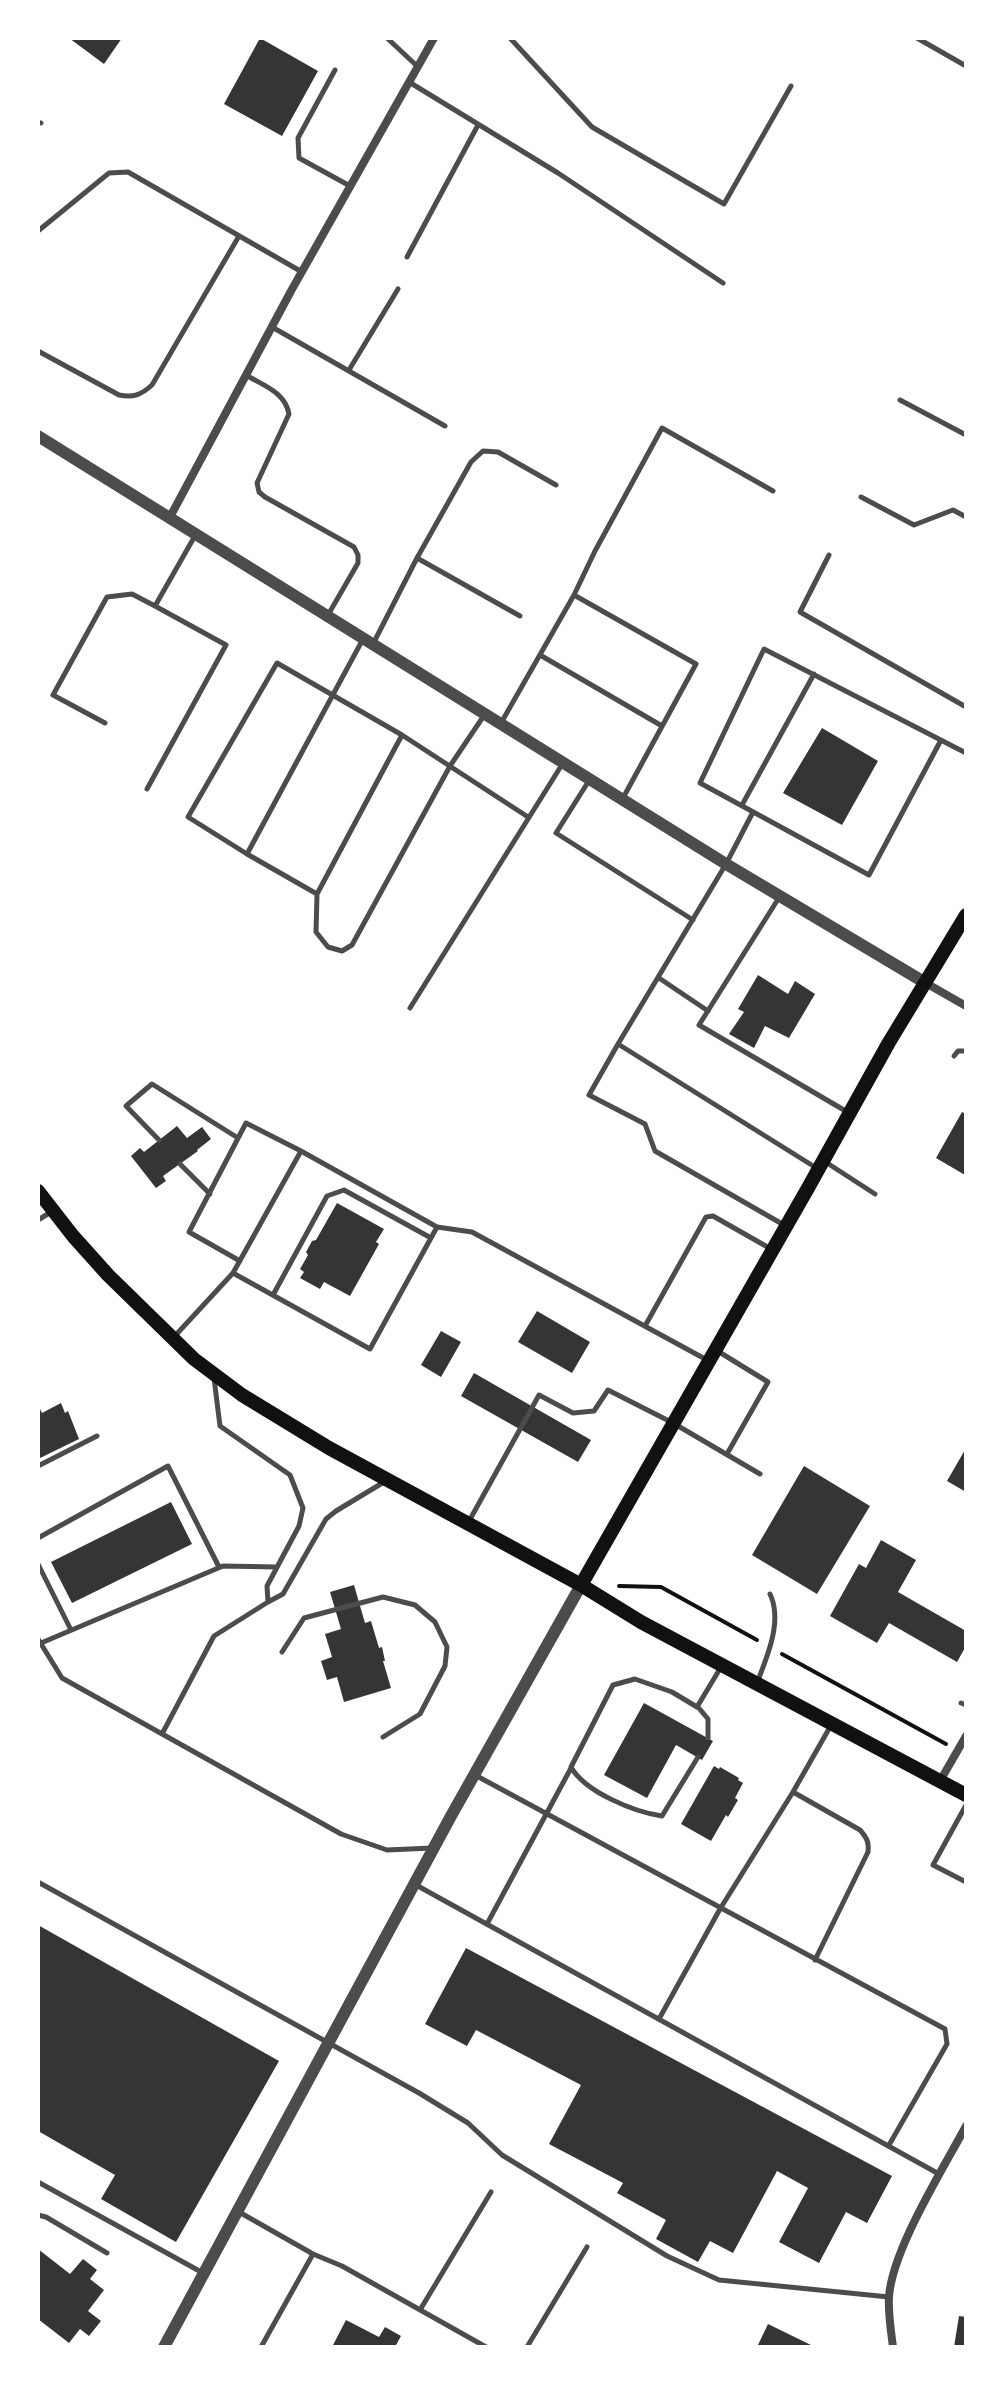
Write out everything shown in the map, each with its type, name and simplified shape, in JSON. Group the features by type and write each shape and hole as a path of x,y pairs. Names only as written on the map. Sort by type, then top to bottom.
{"main road":[{"path":"581,1585 924,982 966,915"},
{"path":"38,1191 108,1275 172,1339 214,1374 329,1448 581,1585 721,1666 966,1795"}],"street":[{"path":"170,517 271,327 434,38"},
{"path":"40,441 196,533 726,864 966,1006"},
{"path":"164,2347 474,1774 581,1585"},
{"path":"940,1781 966,1736"},
{"path":"893,2347 889,2297 899,2258 966,2126"}],"lane":[{"path":"387,38 418,67"},
{"path":"510,38 592,127 724,204 791,86"},
{"path":"917,38 966,66"},
{"path":"335,70 298,138 299,158 350,186"},
{"path":"409,82 558,173 723,283"},
{"path":"407,257 478,125"},
{"path":"38,231 109,173 128,172 302,272"},
{"path":"38,351 119,395 131,398 143,393 152,385 239,236"},
{"path":"349,371 398,289"},
{"path":"271,327 445,426"},
{"path":"245,375 283,397 289,414 257,483 259,492 354,547 358,555 358,563 328,615"},
{"path":"900,400 966,435"},
{"path":"501,723 574,595 662,428 773,491"},
{"path":"247,854 334,693 369,640 471,462 483,451 498,452 556,485"},
{"path":"861,497 914,525 953,510 966,517"},
{"path":"155,606 196,533"},
{"path":"829,555 800,612 966,707"},
{"path":"417,558 520,616"},
{"path":"105,723 53,695 107,597 132,594 226,645 147,789"},
{"path":"574,595 696,664 622,799"},
{"path":"941,740 869,875 700,783 764,649 814,674 941,740 966,753"},
{"path":"540,655 662,726"},
{"path":"317,894 188,817 277,663 334,693 528,817"},
{"path":"742,805 814,674"},
{"path":"402,735 317,894 316,932 328,947 342,951 352,945 450,766 485,714"},
{"path":"410,1008 563,763"},
{"path":"590,779 556,833 693,920"},
{"path":"753,812 726,864 589,1095 645,1124 655,1151 787,1226"},
{"path":"780,896 699,1025 850,1114"},
{"path":"658,978 708,1011"},
{"path":"618,1044 875,1194"},
{"path":"954,1056 958,1051 966,1051"},
{"path":"159,1140 126,1106 152,1084 238,1138"},
{"path":"240,1261 189,1232 246,1123 437,1227 472,1232 645,1326 768,1382 727,1454"},
{"path":"172,1339 233,1273 301,1151"},
{"path":"180,1164 210,1194"},
{"path":"273,1295 327,1196 344,1190 431,1238"},
{"path":"38,1220 53,1211"},
{"path":"645,1326 706,1217 713,1216 773,1250"},
{"path":"233,1273 370,1349 437,1227"},
{"path":"214,1374 220,1426 290,1475 303,1508 299,1526 267,1586 268,1602"},
{"path":"467,1524 539,1395 573,1413 594,1411 608,1390 673,1423 760,1474"},
{"path":"38,1466 97,1436"},
{"path":"38,1538 168,1466 219,1567"},
{"path":"162,1734 214,1636 283,1594 326,1519 387,1480"},
{"path":"38,1564 71,1630"},
{"path":"277,1567 219,1567 39,1641 62,1678 341,1834 387,1850 434,1848"},
{"path":"757,1684 770,1648 774,1624 775,1612 770,1594"},
{"path":"282,1652 304,1618 383,1597 415,1605 435,1622 447,1647 445,1666 420,1714 383,1737"},
{"path":"697,1707 721,1666"},
{"path":"487,1924 613,1685 635,1679 672,1692 697,1707 708,1719 708,1738"},
{"path":"659,2019 720,1909 833,1723"},
{"path":"571,1767 576,1776 595,1791 643,1814 662,1816 698,1757"},
{"path":"474,1774 945,2029 947,2044 889,2145"},
{"path":"793,1792 860,1830 869,1844 868,1852 815,1960"},
{"path":"966,1805 933,1865 966,1882"},
{"path":"38,1882 330,2042 468,2123 502,2155 667,2256 719,2280 889,2297"},
{"path":"415,1885 940,2175"},
{"path":"38,2182 204,2274"},
{"path":"420,2310 491,2192"},
{"path":"238,2212 486,2347"},
{"path":"38,2215 107,2253"},
{"path":"527,2347 587,2247"},
{"path":"261,2347 313,2254"}],"building":[{"path":"69,38 122,38 104,64"},
{"path":"260,38 318,71 282,136 224,104"},
{"path":"822,728 878,761 842,825 783,793"},
{"path":"758,975 788,994 795,981 815,994 789,1038 765,1026 754,1048 729,1034 744,1012 738,1009"},
{"path":"962,1112 966,1114 965,1175 936,1158"},
{"path":"177,1126 187,1138 202,1127 211,1139 163,1176 166,1181 156,1188 131,1156 140,1148 144,1152"},
{"path":"337,1203 384,1229 350,1296 324,1282 320,1289 300,1278 304,1272 300,1269 308,1255 306,1252"},
{"path":"537,1311 590,1342 572,1373 518,1342"},
{"path":"441,1331 461,1342 441,1377 421,1365"},
{"path":"474,1373 591,1440 578,1462 461,1396"},
{"path":"61,1403 65,1413 68,1411 79,1439 38,1459 38,1405 42,1413"},
{"path":"966,1448 966,1492 947,1481"},
{"path":"804,1466 870,1506 817,1594 752,1555"},
{"path":"171,1502 192,1544 72,1603 51,1562"},
{"path":"881,1540 916,1560 898,1592 966,1631 966,1646 957,1662 889,1623 877,1643 830,1616 859,1564 866,1568"},
{"path":"354,1585 365,1623 371,1621 379,1648 382,1647 391,1688 344,1702 337,1677 327,1680 321,1661 332,1657 325,1634 341,1629 330,1592"},
{"path":"644,1703 713,1741 702,1760 676,1745 647,1798 604,1775"},
{"path":"714,1766 743,1783 735,1798 738,1800 711,1841 681,1824"},
{"path":"38,1925 279,2061 176,2242 101,2199 115,2175 38,2131"},
{"path":"466,1948 892,2176 867,2223 846,2212 819,2263 779,2242 808,2188 777,2171 733,2253 710,2241 698,2262 656,2239 666,2220 617,2193 623,2183 549,2144 581,2085 476,2030 467,2046 425,2024"},
{"path":"38,2249 70,2274 83,2259 97,2270 90,2279 104,2290 88,2311 101,2321 89,2336 80,2329 69,2343 38,2319"},
{"path":"959,2316 966,2317 966,2347 954,2347"},
{"path":"346,2320 379,2337 385,2327 401,2336 395,2347 332,2347"},
{"path":"768,2324 815,2347 757,2347"}]}
